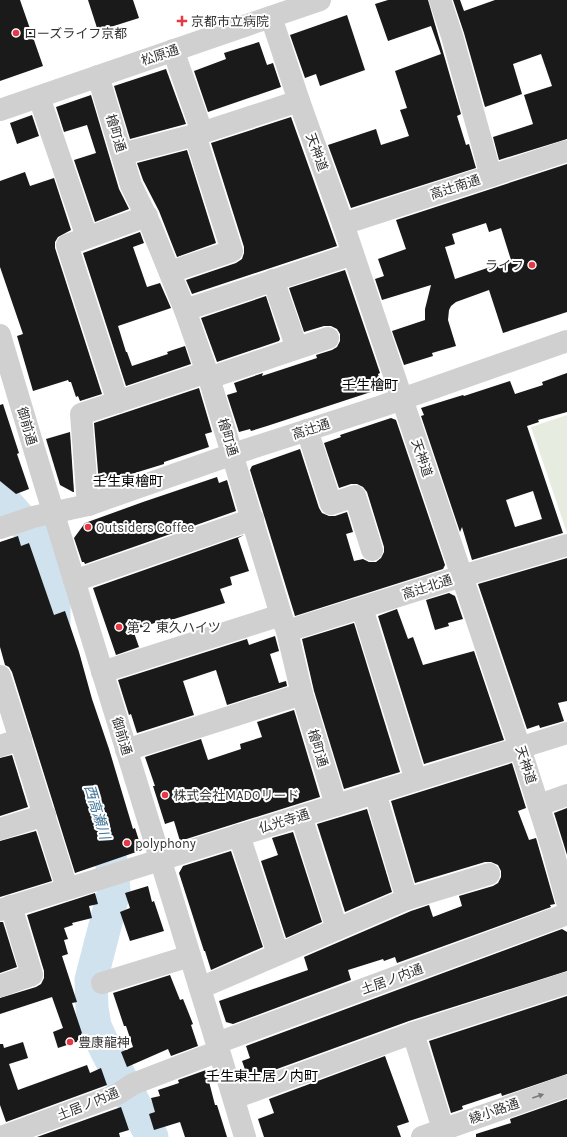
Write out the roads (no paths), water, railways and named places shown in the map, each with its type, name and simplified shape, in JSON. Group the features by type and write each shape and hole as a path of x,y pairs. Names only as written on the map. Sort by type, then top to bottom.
{"street":[{"name":"松原通","path":"0,110 320,0"},
{"path":"440,0 452,36 491,176"},
{"name":"天神道","path":"271,17 343,224 520,748 539,805 567,902"},
{"path":"170,272 232,251 173,50"},
{"name":"檜町通","path":"98,76 131,185 147,216 170,272 208,375 284,623 302,694 336,805"},
{"path":"39,97 87,237"},
{"path":"122,154 198,133 299,101"},
{"name":"高辻南通","path":"343,224 567,150"},
{"path":"118,402 67,245 147,216"},
{"path":"185,310 353,254"},
{"path":"274,280 297,348"},
{"name":"御前通","path":"0,335 25,520 74,581 245,1137"},
{"path":"88,505 81,414 328,338"},
{"name":"高辻通","path":"25,520 88,505 233,454 567,341"},
{"path":"307,430 331,504 355,496 372,550"},
{"path":"74,581 253,519"},
{"name":"高辻北通","path":"102,672 284,623 362,608 462,576 567,545"},
{"path":"362,608 416,780"},
{"path":"0,676 67,888"},
{"path":"126,750 302,694"},
{"name":"仏光寺通","path":"5,908 567,733"},
{"path":"0,746 21,739"},
{"path":"375,793 407,899"},
{"path":"539,805 567,795"},
{"path":"0,829 45,815"},
{"path":"301,816 337,929"},
{"path":"239,835 278,954"},
{"path":"200,988 407,899 489,874"},
{"path":"0,986 32,976 5,908"},
{"name":"土居ノ内通","path":"1,1137 124,1090 218,1047 567,914"},
{"path":"102,983 190,956"},
{"path":"234,1098 413,1033 567,983"},
{"path":"413,1033 443,1129"},
{"name":"綾小路通","path":"422,1137 567,1086"}],"waterway":[{"name":"西高瀬川","path":"0,496 30,530 43,549 54,581 54,628 46,659"},
{"name":"西高瀬川","path":"98,818 112,865 114,891 91,980 92,1008 95,1026 152,1137"}],"place":[{"name":"京都市立病院","path":"182,21"},
{"name":"ローズライフ京都","path":"16,33"},
{"name":"ライフ","path":"532,265"},
{"name":"Outsiders Coffee","path":"88,527"},
{"name":"第２ 東久ハイツ","path":"119,627"},
{"name":"株式会社MADOリード","path":"165,795"},
{"name":"polyphony","path":"127,843"},
{"name":"豊康龍神","path":"70,1042"}],"district":[{"name":"壬生檜町","path":"370,385"},
{"name":"壬生東檜町","path":"128,481"},
{"name":"壬生東土居ノ内町","path":"262,1076"}]}
